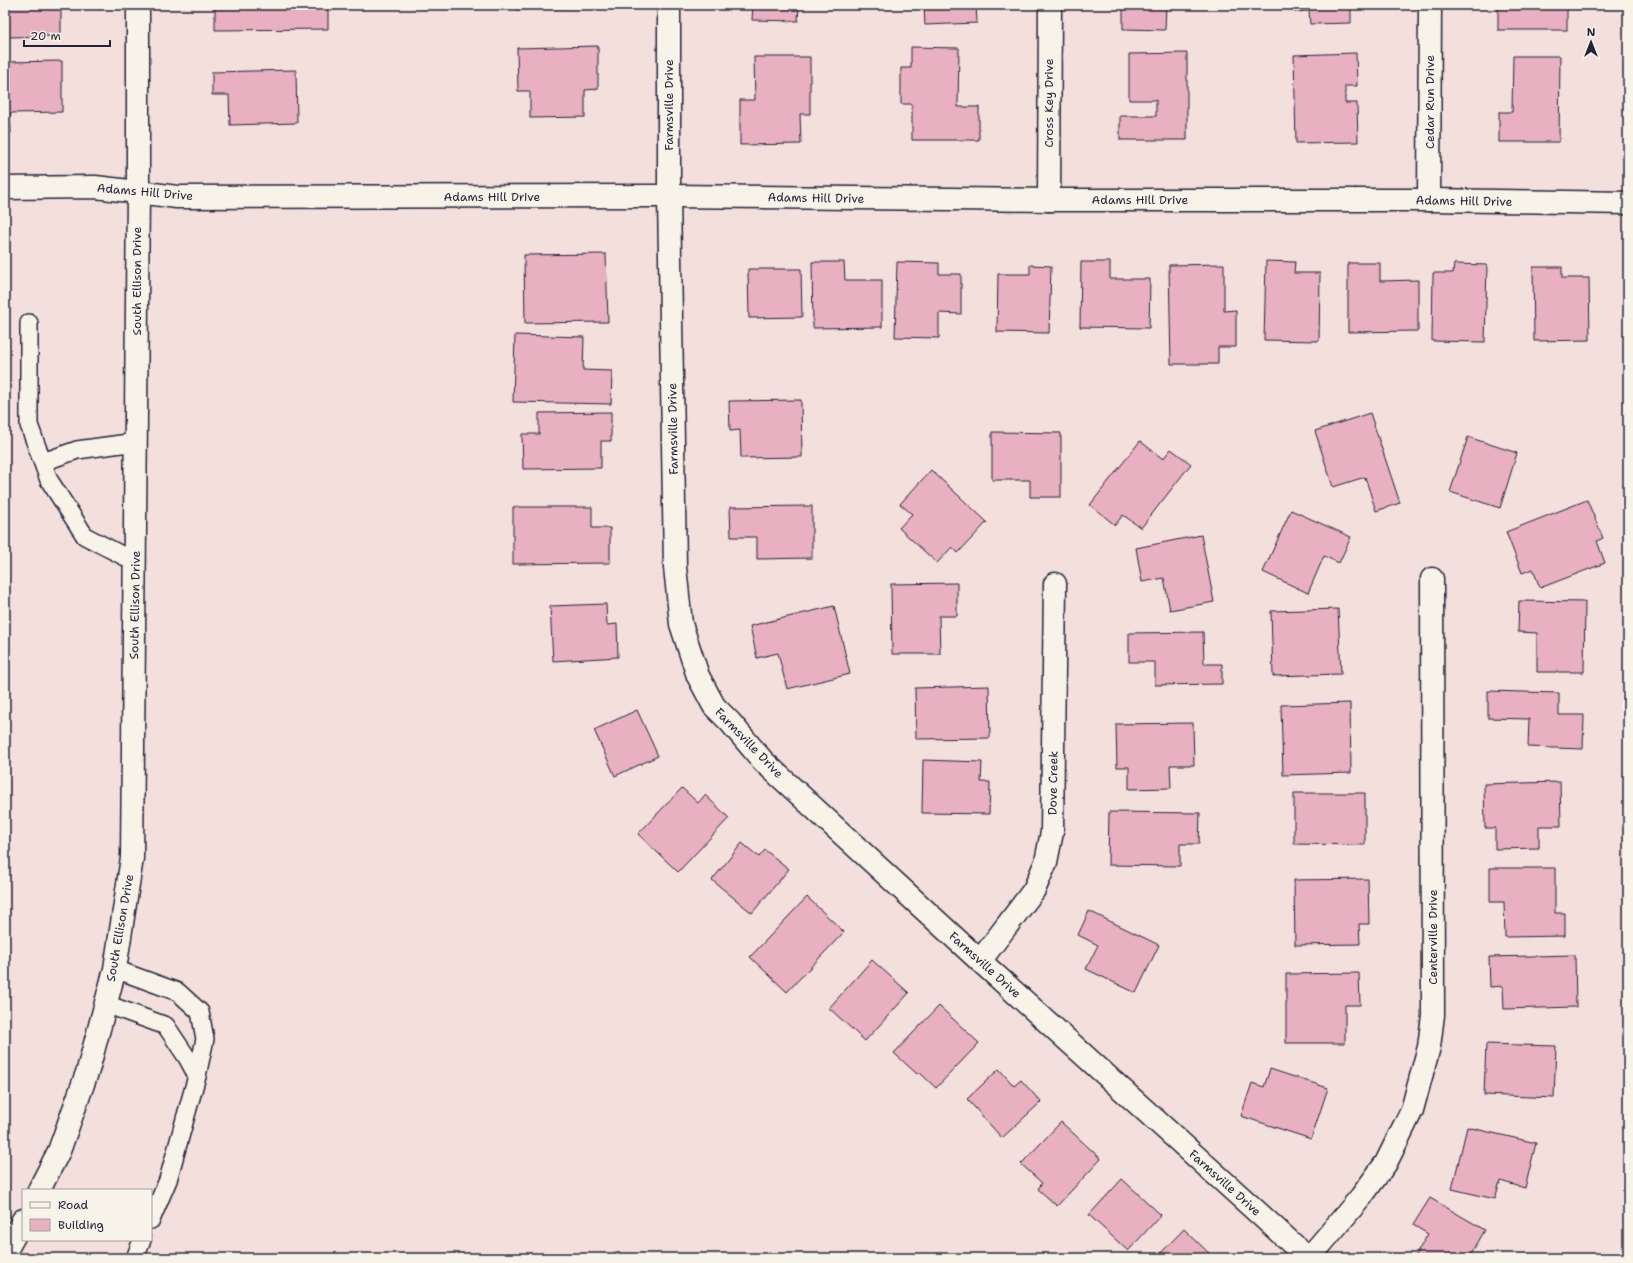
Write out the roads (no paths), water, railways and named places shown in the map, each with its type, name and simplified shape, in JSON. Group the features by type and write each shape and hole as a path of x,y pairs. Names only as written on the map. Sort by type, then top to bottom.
{"street":[{"name":"South Ellison Drive","path":"40,1189 59,1151 88,1070 115,969 132,858 138,192 138,5"},
{"name":"Farmsville Drive","path":"670,5 669,196 675,567 681,624 698,676 714,706 730,722 763,761 980,961 1308,1258"},
{"name":"Cross Key Drive","path":"1049,200 1050,5"},
{"name":"Cedar Run Drive","path":"1429,200 1430,5"},
{"name":"Adams Hill Drive","path":"5,188 95,187 177,197 669,196 1049,200 1429,200 1628,203"},
{"name":"Centerville Drive","path":"1308,1258 1361,1197 1386,1163 1412,1110 1429,1047 1433,1014 1432,579"},
{"name":"Dove Creek","path":"980,961 1034,890 1046,862 1052,832 1055,584"},
{"path":"5,1252 22,1222"}],"lane":[{"path":"29,323 29,425 50,480 85,536 135,562"},
{"path":"43,462 77,450 136,442"},
{"path":"115,969 178,992 200,1012 205,1039 197,1076 168,1180 152,1218"},
{"path":"106,1004 166,1026 188,1059 197,1076"},
{"path":"135,1258 142,1241"}]}
